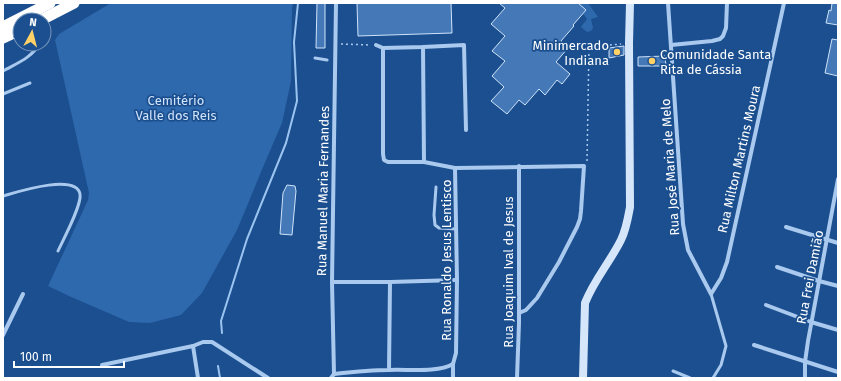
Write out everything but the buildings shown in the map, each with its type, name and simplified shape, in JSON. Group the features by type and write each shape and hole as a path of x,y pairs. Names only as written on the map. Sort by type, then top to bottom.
{"highway":[{"path":"4,33 50,3"},
{"path":"52,16 74,3"}],"street":[{"name":"Rua Manuel Maria Fernandes","path":"333,376 332,282 336,3"},
{"path":"583,378 585,303 621,240 629,216 630,3"},
{"name":"Rua José Maria de Melo","path":"668,3 685,239 688,250 711,294"},
{"path":"671,45 720,39 726,28 727,3"},
{"name":"Rua Milton Martins Moura","path":"711,294 721,278 727,262 784,3"},
{"path":"335,44 341,44"},
{"path":"376,46 383,48 464,45 466,130"},
{"path":"423,47 424,162"},
{"path":"383,48 384,160 388,162 424,162 455,168 584,166 581,211 577,228 559,262 537,298 526,310 519,313"},
{"name":"Rua Joaquim Ival de Jesus","path":"517,378 519,313 519,166"},
{"name":"Rua Ronaldo Jesus Lentisco","path":"453,378 453,364 456,353 457,280 455,168"},
{"name":"Rua Frei Damião","path":"805,378 805,362 811,322 838,179"},
{"path":"786,227 838,243"},
{"path":"777,268 838,286"},
{"path":"332,282 457,280"},
{"path":"389,370 390,282"},
{"path":"3,335 23,294"},
{"path":"766,305 811,322 838,330"},
{"path":"102,365 193,346 203,342 212,342 268,378"},
{"path":"754,345 838,372"},
{"path":"193,346 198,378"},
{"path":"333,376 389,370 435,369 448,367 453,364"}],"lane":[{"path":"3,71 34,52"},
{"path":"315,58 327,60"},
{"path":"3,94 30,83"},
{"path":"3,196 51,184 65,184 77,188 80,194 80,201 73,221 58,251"},
{"path":"436,187 434,215 435,225 439,228 456,229"},
{"name":"Rua José Maria de Melo","path":"711,294 726,346 721,365 713,378"},
{"path":"673,371 690,378"}],"path":[{"path":"584,166 587,162 590,47 629,43"},
{"path":"341,44 376,46"}],"green space":[{"name":"Cemitério Valle dos Reis","path":"111,3 293,3 291,81 282,123 237,230 202,293 181,315 150,323 129,322 48,286 88,200 89,193 55,40 59,34"},
{"path":"571,3 588,3 598,17 591,19 593,28 591,31 587,32 581,27 587,19 582,12"}],"waterway":[{"path":"222,333 221,321 247,239 286,143 297,101 294,42 298,3"},
{"path":"218,366 220,378"}],"place":[{"name":"Minimercado Indiana","path":"617,52"},
{"name":"Comunidade Santa Rita de Cássia","path":"652,61"}]}
